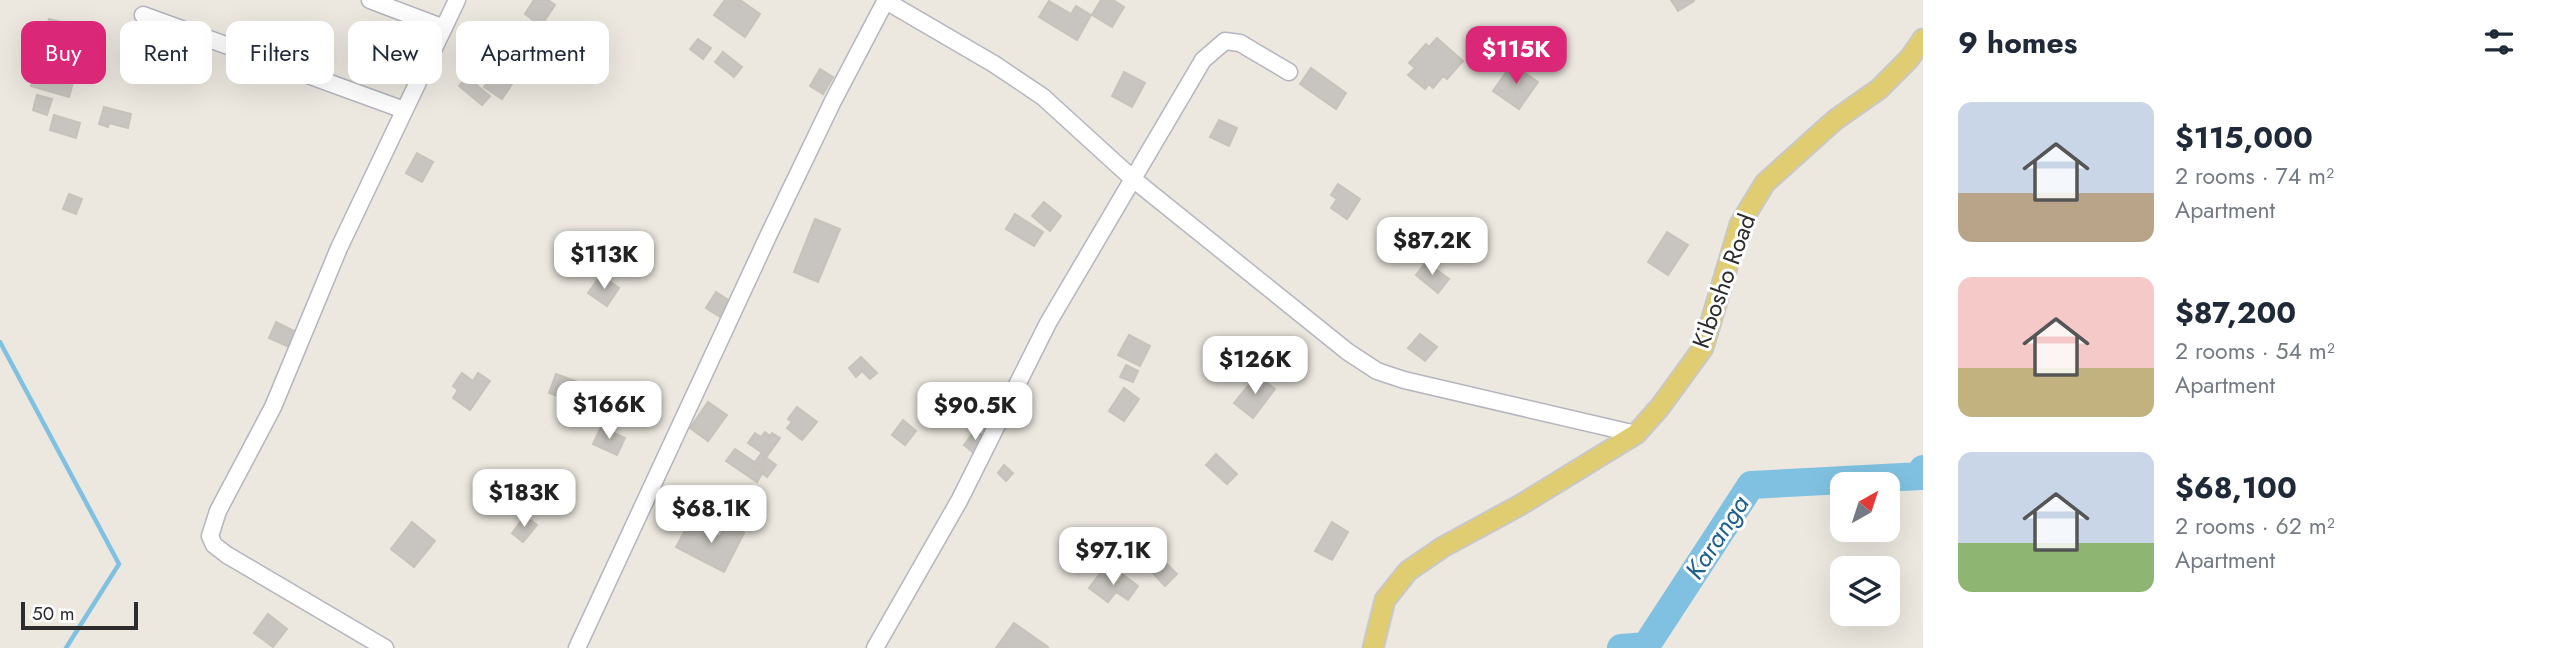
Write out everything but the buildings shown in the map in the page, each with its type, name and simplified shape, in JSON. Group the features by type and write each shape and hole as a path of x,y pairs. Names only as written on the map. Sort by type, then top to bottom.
{"main road":[{"name":"Kibosho Road","path":"1375,640 1385,600 1408,571 1443,547 1522,504 1636,434 1660,408 1703,348 1740,224 1765,183 1835,120 1879,89 1909,59 1923,39"}],"street":[{"path":"370,0 444,28"},
{"path":"385,648 227,555 214,545 210,536 218,511 273,407 339,248 457,0"},
{"path":"577,648 770,232 833,101 886,1 994,64 1044,97 1133,179 1348,352 1377,371 1404,380 1636,434"},
{"path":"144,15 404,110"},
{"path":"875,648 959,501 1048,323 1203,60 1225,41 1240,43 1289,72"}],"waterway":[{"path":"0,342 119,564 66,648"},
{"name":"Karanga","path":"1621,648 1646,646 1751,485 1921,476 1923,469"}]}
